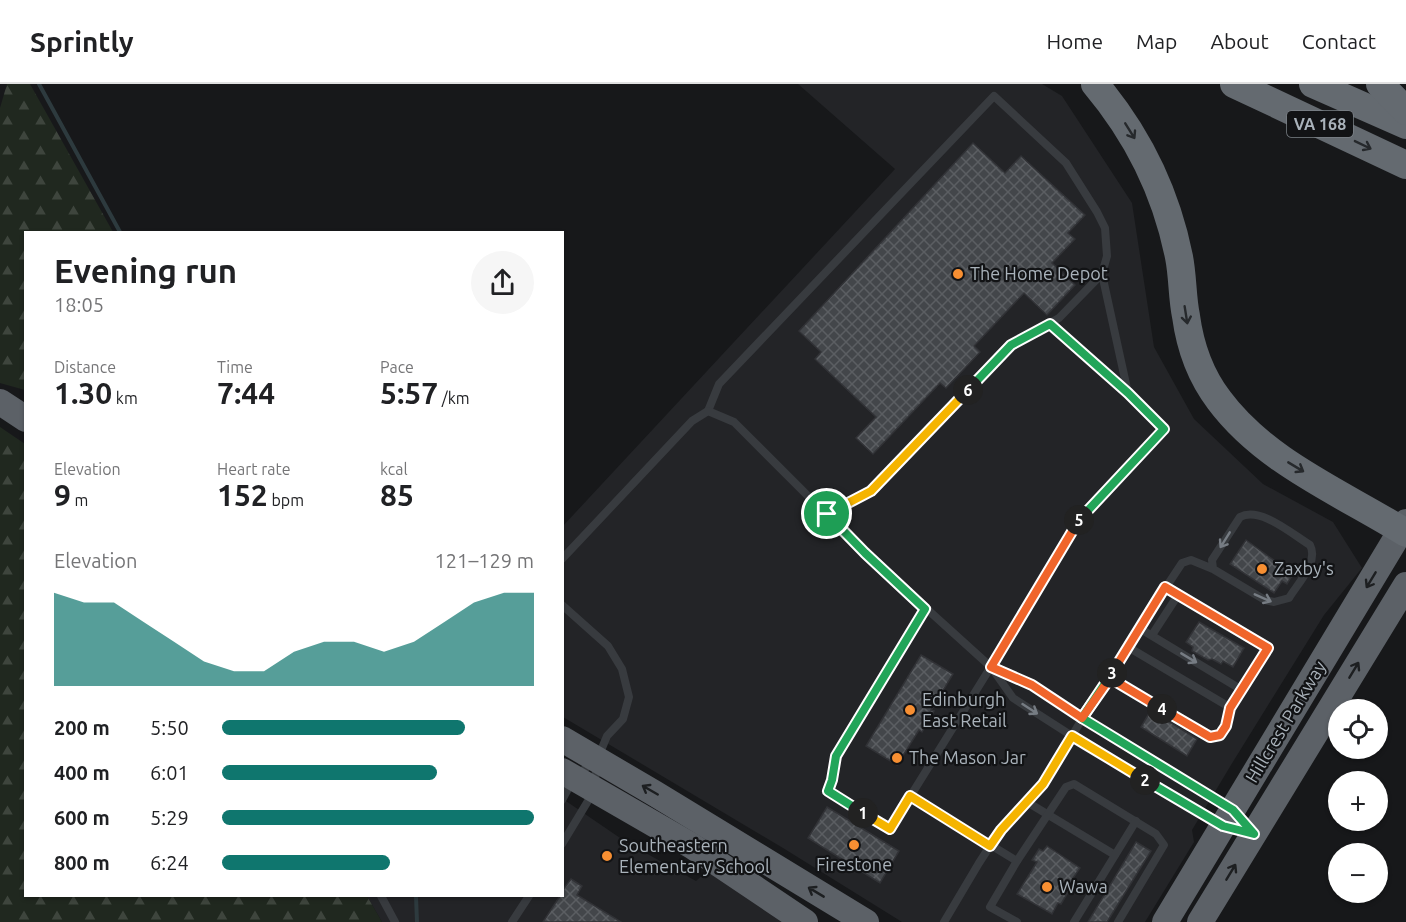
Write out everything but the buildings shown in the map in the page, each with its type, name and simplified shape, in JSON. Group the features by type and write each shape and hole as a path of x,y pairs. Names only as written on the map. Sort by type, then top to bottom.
{"highway":[{"path":"1095,84 1128,126 1160,187 1180,260 1186,317 1194,353 1199,367 1217,398 1262,445 1290,464 1404,529"},
{"name":"VA 168","path":"1234,84 1406,165"},
{"name":"VA 168","path":"1313,84 1406,125"},
{"path":"1380,84 1406,111"},
{"path":"0,402 24,418"},
{"name":"Hillcrest Parkway","path":"1165,922 1404,529"},
{"name":"Hillcrest Parkway","path":"1200,922 1406,585"},
{"path":"564,741 866,922"},
{"path":"573,785 692,846 805,922"}],"lane":[{"path":"564,557 692,421 708,411 719,384 994,96 1066,164 1105,228 1107,256 1102,274 1128,393"},
{"path":"827,514 871,491 1011,345 1059,318 1102,274"},
{"path":"925,609 841,746 836,756 828,791 890,829 991,667 1082,514 1164,429 1128,393 1050,324"},
{"path":"708,411 734,422 865,553 991,667 1013,698 1072,736 1254,834"},
{"path":"944,922 1001,830 1043,784 1082,718 1110,678 1182,562 1191,560 1213,569 1265,600 1274,602 1289,598 1313,560 1314,552 1310,545 1260,514 1246,513 1240,517 1212,560 1213,569"},
{"path":"1110,678 1210,737 1220,735 1226,726 1230,708 1268,648 1165,587"},
{"path":"1152,635 1178,595"},
{"path":"564,607 608,646 622,669 629,697 622,719 607,736 597,759 573,785 564,834"},
{"path":"1139,628 1242,690"},
{"path":"1128,647 1230,708"},
{"path":"991,667 1032,685 1254,834"},
{"path":"573,785 597,759"},
{"path":"1017,922 990,907 1017,861 1066,787 1074,784 1136,820 1156,834 1164,845 1118,922"},
{"path":"910,796 1017,861"},
{"path":"1027,802 1115,855"},
{"path":"1074,922 1136,820"},
{"path":"382,897 395,922"},
{"path":"512,922 528,897"}],"shaded area":[{"path":"798,84 1042,84 1062,96 1132,203 1154,347 1194,419 1263,484 1333,522 1362,568 1324,615 1231,765 1192,830 1194,842 1145,922 902,922 564,718 564,525 895,169"},
{"name":"Southeastern Elementary School","path":"564,800 626,842 696,881 707,871 786,922 382,922 368,897 564,897"}],"green space":[{"path":"7,84 30,84 112,231 24,231 24,390 0,383 0,108"},
{"path":"0,427 24,443 24,897 368,897 382,922 0,922"}],"waterway":[{"path":"39,84 119,231"},
{"path":"416,897 417,922"}],"place":[{"name":"The Home Depot","path":"958,274"},
{"name":"Zaxby's","path":"1262,569"},
{"name":"Edinburgh East Retail","path":"910,710"},
{"name":"The Mason Jar","path":"897,758"},
{"name":"Firestone","path":"854,845"},
{"name":"Southeastern Elementary School","path":"607,856"},
{"name":"Wawa","path":"1047,887"}],"route":[{"path":"827,514 871,491 1011,345 1050,324 1128,393 1164,429 1082,514 991,667 1032,685 1082,718 1110,678 1210,737 1220,735 1226,726 1230,708 1268,648 1165,587 1110,678 1082,718 1233,810 1254,834 1223,826 1072,736 1043,784 1001,830 990,846 910,796 890,829 828,791 836,756 841,746 925,609 827,514"}]}
